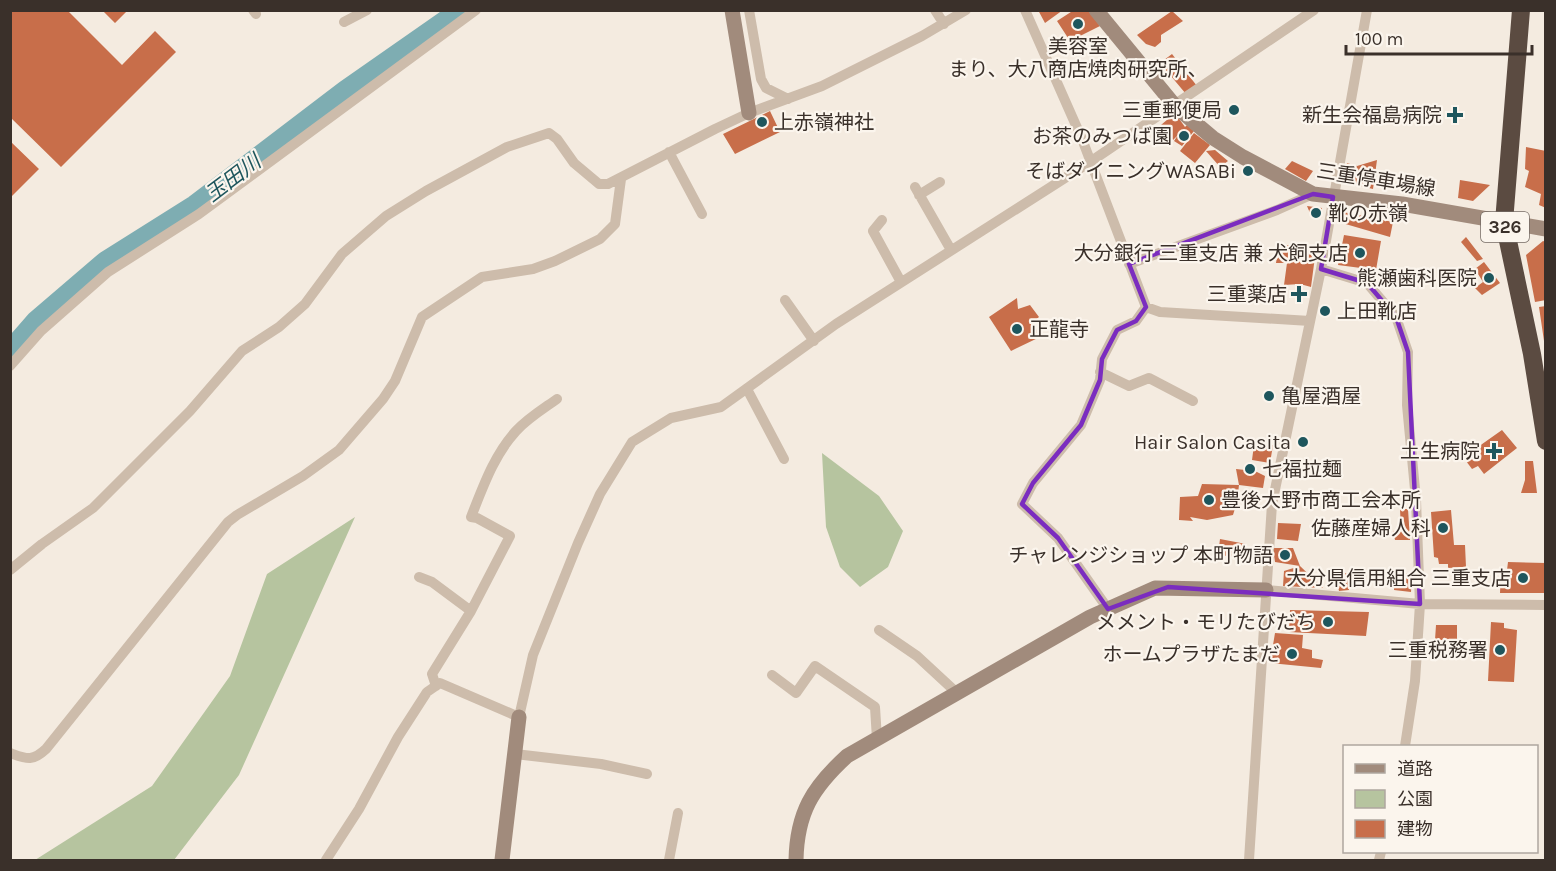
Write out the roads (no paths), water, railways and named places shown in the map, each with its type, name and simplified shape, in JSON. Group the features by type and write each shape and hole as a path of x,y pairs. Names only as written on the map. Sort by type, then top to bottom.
{"highway":[{"name":"326","path":"1521,10 1504,222 1532,354 1545,441"}],"street":[{"path":"344,22 367,10"},
{"path":"10,366 41,331 108,272 199,214 476,10"},
{"path":"732,10 749,113"},
{"path":"749,10 761,79 766,88 788,99"},
{"path":"935,10 944,24"},
{"path":"10,570 93,508 190,411 242,351 279,327 304,304 342,254 386,216 426,191 507,147 549,133 557,139 574,163 599,184 608,184 749,113 822,86 944,24 966,10"},
{"path":"1025,10 1090,162 1146,307 1160,312 1310,321"},
{"name":"三重停車場線","path":"1096,10 1175,105 1213,138 1272,174 1313,194 1402,204 1545,229"},
{"path":"502,861 519,717 533,655 600,494 632,442 671,418 720,407 901,282 1090,162 1314,10"},
{"path":"1249,861 1272,504 1321,269 1367,10"},
{"path":"669,152 702,214"},
{"path":"10,753 28,759 38,756 46,749 228,522 303,476 339,450 384,399 395,381 422,317 482,277 544,265 600,239 615,224 621,179"},
{"path":"940,182 917,191 951,250"},
{"path":"1129,264 1277,210 1313,194"},
{"path":"882,220 873,231 901,282"},
{"path":"1321,269 1367,283 1396,317 1408,352 1407,405 1416,500 1420,604 1415,681 1405,745"},
{"path":"785,300 814,341"},
{"path":"1107,609 1058,538 1022,504 1033,483 1081,424 1100,380 1102,359 1117,330 1137,321 1146,307"},
{"path":"1100,372 1129,386 1149,378 1193,401"},
{"path":"747,389 784,459"},
{"path":"436,686 432,674 471,610 510,536 471,517 493,462 515,432 557,399"},
{"path":"419,577 432,582 471,610"},
{"path":"796,861 798,829 805,805 830,771 847,756 1107,609 1155,588 1266,590 1420,604 1545,605"},
{"path":"879,630 917,656 957,693"},
{"path":"772,675 796,693 815,666 875,707 877,739"},
{"path":"326,861 359,809 398,737 427,692 440,683 519,717"},
{"path":"515,754 601,764 647,774"},
{"path":"669,861 678,813"}],"waterway":[{"name":"玉田川","path":"10,352 37,321 106,262 195,206 346,91 462,10"}],"place":[{"name":"美容室 まり、大八商店焼肉研究所、","path":"1078,24"},
{"name":"三重郵便局","path":"1234,110"},
{"name":"新生会福島病院","path":"1455,115"},
{"name":"上赤嶺神社","path":"762,122"},
{"name":"お茶のみつば園","path":"1184,136"},
{"name":"そばダイニングWASABi","path":"1248,171"},
{"name":"靴の赤嶺","path":"1316,213"},
{"name":"大分銀行 三重支店 兼 犬飼支店","path":"1360,253"},
{"name":"熊瀬歯科医院","path":"1489,278"},
{"name":"三重薬店","path":"1299,294"},
{"name":"上田靴店","path":"1325,311"},
{"name":"正龍寺","path":"1017,329"},
{"name":"亀屋酒屋","path":"1269,396"},
{"name":"Hair Salon Casita","path":"1303,442"},
{"name":"土生病院","path":"1494,451"},
{"name":"七福拉麺","path":"1250,469"},
{"name":"豊後大野市商工会本所","path":"1209,500"},
{"name":"佐藤産婦人科","path":"1443,528"},
{"name":"チャレンジショップ 本町物語","path":"1285,555"},
{"name":"大分県信用組合 三重支店","path":"1523,578"},
{"name":"メメント・モリたびだち","path":"1328,622"},
{"name":"三重税務署","path":"1500,650"},
{"name":"ホームプラザたまだ","path":"1292,654"}]}
